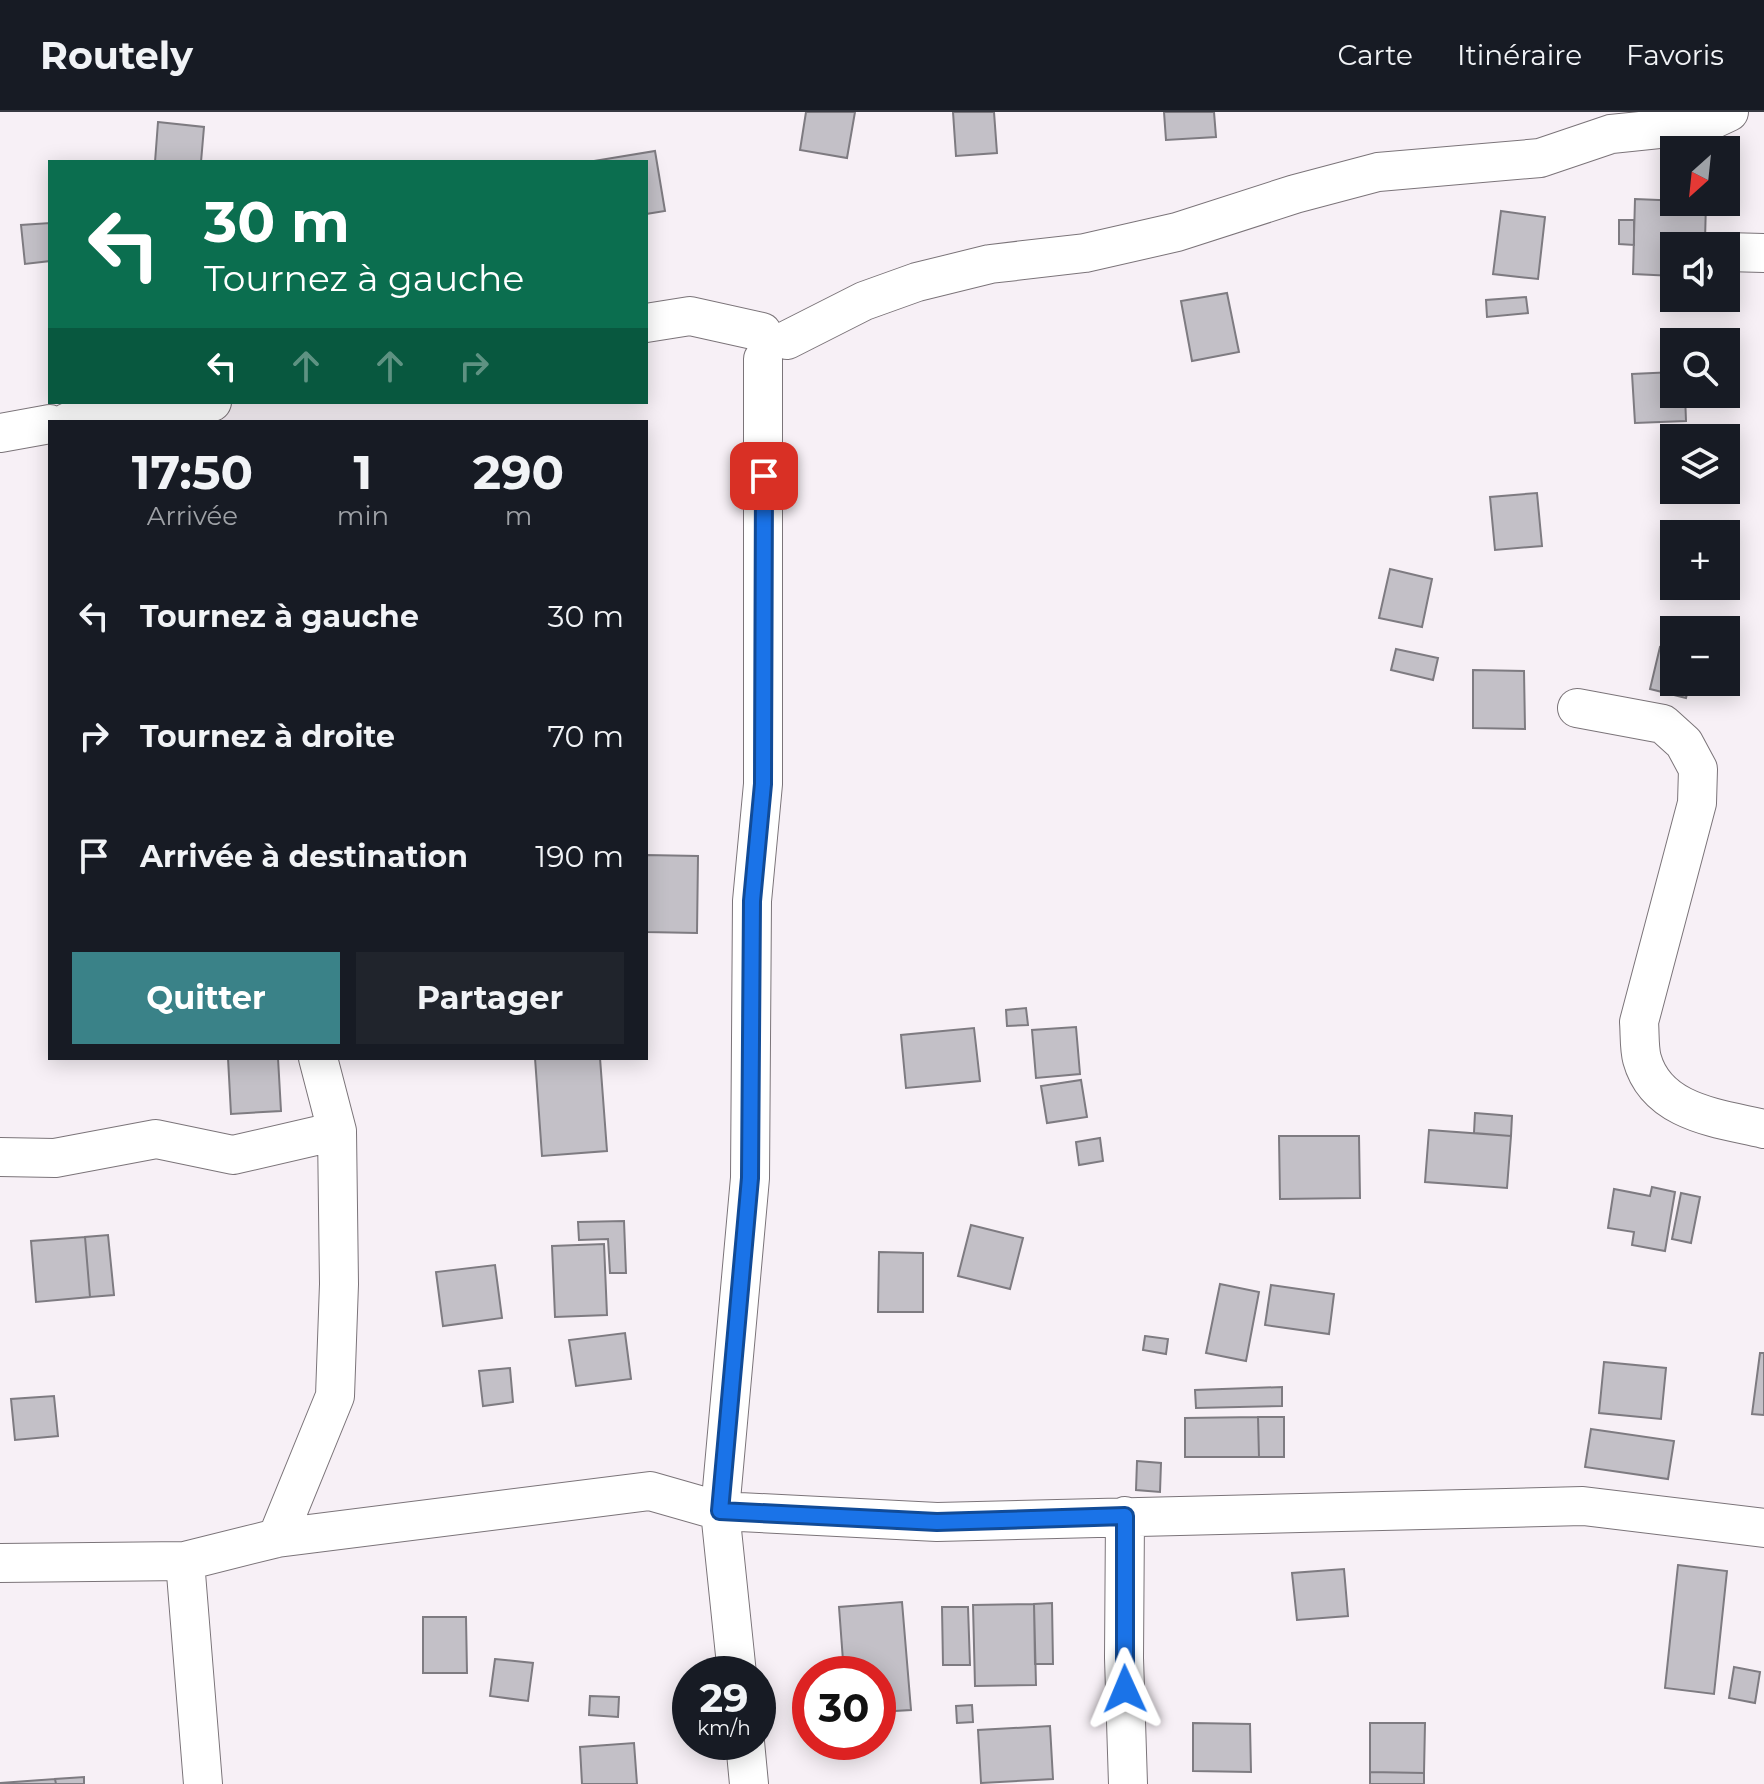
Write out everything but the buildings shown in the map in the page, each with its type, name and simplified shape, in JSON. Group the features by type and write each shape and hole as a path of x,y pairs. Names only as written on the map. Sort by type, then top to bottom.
{"street":[{"path":"648,323 690,316 770,344 864,301 917,282 990,264 1085,253 1177,232 1295,194 1378,172 1540,158 1611,134 1678,127 1712,120 1729,112"},
{"path":"1740,252 1764,253"},
{"path":"735,1656 720,1511 750,1178 752,901 763,784 770,344"},
{"path":"82,420 198,404"},
{"path":"0,433 48,424"},
{"path":"1577,708 1663,724 1684,743 1698,769 1697,803 1639,1022 1642,1058 1653,1085 1673,1102 1706,1116 1764,1129"},
{"path":"277,1538 335,1396 339,1284 337,1131 319,1060"},
{"path":"0,1157 55,1158 156,1139 233,1155 337,1131"},
{"path":"0,1563 185,1561 277,1538 650,1491 720,1511 937,1522 1583,1506 1764,1528"},
{"path":"1125,1516 1124,1658 1128,1784"},
{"path":"185,1561 203,1784"},
{"path":"747,1760 749,1784"}],"route":[{"path":"764,476 763,784 752,901 750,1178 720,1511 937,1522 1125,1516 1125,1689"}]}
